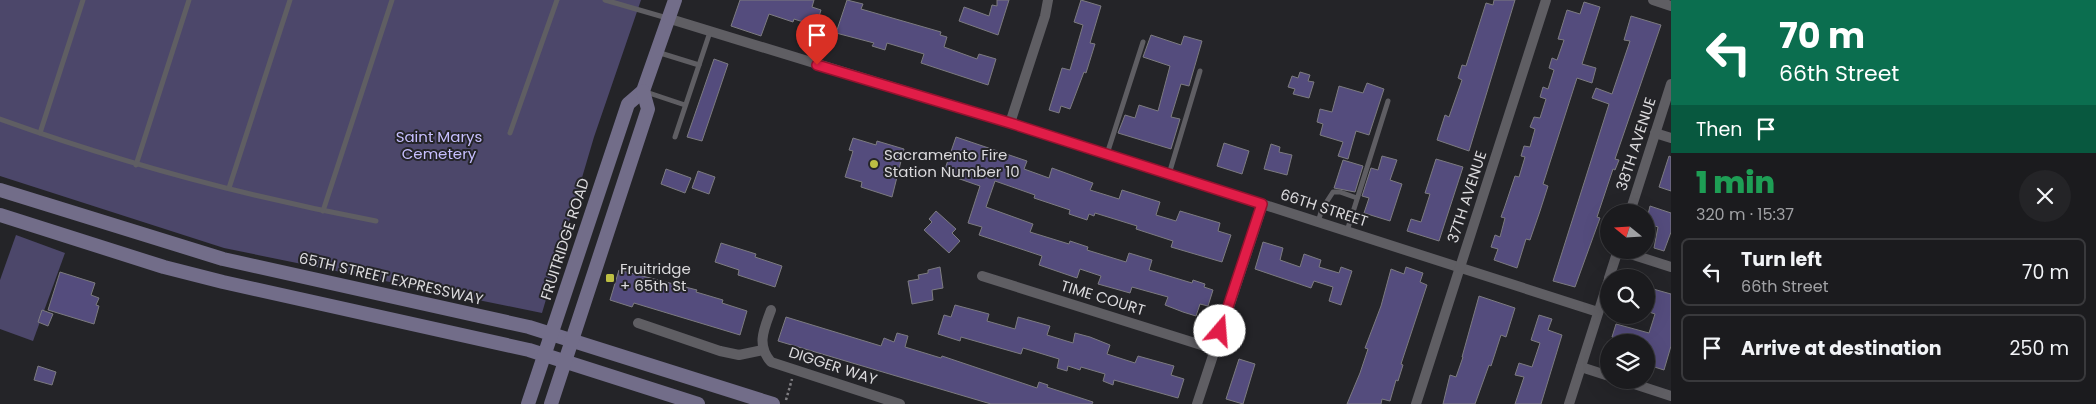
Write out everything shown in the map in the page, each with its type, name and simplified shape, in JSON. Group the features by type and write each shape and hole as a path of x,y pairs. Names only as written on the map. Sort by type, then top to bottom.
{"main road":[{"name":"FRUITRIDGE ROAD","path":"528,404 628,104 643,91 667,18 675,0"},
{"name":"FRUITRIDGE ROAD","path":"551,404 648,109 643,91"},
{"name":"65TH STREET EXPRESSWAY","path":"0,190 223,259 551,334 773,404"},
{"path":"0,215 164,267 544,355 698,404"}],"street":[{"path":"1010,123 1045,16 1048,0"},
{"name":"37TH AVENUE","path":"1416,404 1546,0"},
{"path":"1653,0 1671,6"},
{"name":"66TH STREET","path":"667,18 1010,123 1598,312"},
{"name":"38TH AVENUE","path":"1633,204 1671,84"},
{"path":"1655,133 1671,138"},
{"path":"1197,404 1262,204"},
{"path":"1646,259 1671,267"},
{"name":"TIME COURT","path":"982,276 1214,349"},
{"path":"1569,404 1600,306"},
{"path":"638,323 720,351 739,355 763,350 761,338 771,310"},
{"name":"DIGGER WAY","path":"763,350 771,362 900,404"},
{"path":"1580,367 1600,373"},
{"path":"1650,389 1671,396"}],"lane":[{"path":"40,133 84,0"},
{"path":"136,164 190,0"},
{"path":"230,188 290,0"},
{"path":"323,211 392,0"},
{"path":"510,133 557,0"},
{"path":"605,0 667,18"},
{"path":"675,138 710,32"},
{"path":"1107,154 1143,42"},
{"path":"656,52 699,65"},
{"path":"1169,174 1200,71"},
{"path":"643,91 686,105"},
{"path":"1346,231 1388,102"},
{"path":"0,119 136,164 323,211 376,221"},
{"path":"1318,222 1322,209 1333,192 1340,192 1357,198"}],"path":[{"path":"784,404 795,370"}],"green space":[{"name":"Saint Marys Cemetery","path":"0,0 641,0 594,137 542,313 224,248 0,176"},
{"path":"16,235 65,253 33,341 0,329 0,280"}],"building":[{"path":"740,0 814,0 812,7 821,10 816,26 794,19 793,22 769,14 761,36 731,26"},
{"path":"847,0 863,4 861,9 941,32 940,35 947,37 944,47 977,59 979,54 996,59 988,85 921,63 924,54 887,43 885,50 872,46 874,43 836,33"},
{"path":"997,0 1009,0 998,35 959,21 964,7 989,16 992,5 997,6"},
{"path":"1081,0 1101,6 1090,43 1095,44 1086,73 1084,72 1070,109 1061,106 1059,113 1049,110 1062,68 1070,70 1083,25 1074,22"},
{"path":"1494,0 1515,0 1469,151 1437,140 1445,115 1449,117 1462,80 1458,78 1462,65 1466,66 1486,3 1493,5"},
{"path":"1584,2 1600,7 1582,64 1596,68 1592,83 1577,78 1543,184 1548,186 1530,240 1526,239 1517,268 1494,260 1498,249 1491,247 1495,235 1500,237 1505,218 1501,217 1515,176 1519,177 1525,157 1521,156 1524,146 1530,147 1535,129 1530,127 1534,117 1540,118 1546,99 1540,97 1543,87 1548,89 1554,70 1549,68 1552,58 1557,60 1564,40 1558,39 1567,10 1580,14"},
{"path":"1631,16 1661,25 1615,159 1619,160 1615,170 1613,169 1600,204 1597,217 1600,218 1575,287 1553,281 1609,104 1592,98 1596,88 1612,94 1630,41 1624,40"},
{"path":"1151,35 1181,45 1184,36 1202,41 1189,86 1181,84 1171,117 1180,119 1171,149 1118,133 1125,115 1135,118 1139,105 1158,111 1170,66 1143,57"},
{"path":"714,59 728,64 702,141 687,137"},
{"path":"1300,72 1310,75 1308,81 1314,82 1309,98 1293,94 1295,89 1288,87 1292,76 1298,78"},
{"path":"1367,83 1384,89 1369,135 1356,131 1348,159 1338,156 1343,142 1320,135 1323,124 1317,122 1320,109 1332,112 1339,86 1363,93"},
{"path":"956,137 1027,161 1024,169 1049,178 1052,168 1093,183 1090,190 1119,199 1122,190 1160,202 1156,215 1176,221 1180,211 1220,223 1218,231 1231,235 1222,262 1171,247 1173,241 1136,229 1137,226 1095,213 1094,216 1089,214 1087,220 1069,214 1070,210 1034,198 1035,195 995,181 986,207 1033,224 1030,232 1069,244 1070,241 1088,247 1087,250 1126,262 1129,253 1152,260 1149,270 1192,283 1193,280 1205,284 1204,287 1213,290 1208,306 1200,304 1196,316 1183,312 1165,305 1168,297 1132,287 1130,293 1098,284 1101,276 1080,269 1077,278 1039,265 1042,256 979,235 982,227 968,223 980,186 954,177 955,173 945,169"},
{"name":"Sacramento Fire Station Number 10","path":"853,138 876,145 877,141 904,149 892,197 861,187 862,182 845,177 853,151 849,150"},
{"path":"1224,143 1249,151 1242,174 1217,166"},
{"path":"1271,144 1280,147 1279,152 1292,155 1287,175 1264,169"},
{"path":"1382,156 1397,160 1390,180 1402,184 1390,221 1364,213 1369,198 1362,196 1371,168 1378,170"},
{"path":"1669,156 1671,157 1671,191 1659,187"},
{"path":"1436,159 1463,167 1439,241 1407,231 1411,219 1421,222 1430,194 1425,193"},
{"path":"1343,160 1363,166 1355,192 1334,188"},
{"path":"666,169 691,178 685,193 661,184"},
{"path":"698,171 715,177 709,194 692,188"},
{"path":"1655,208 1671,213 1671,232 1664,251 1655,248 1658,227 1655,226"},
{"path":"936,211 956,229 952,233 960,241 949,253 924,230 932,222 929,219"},
{"path":"1263,242 1283,248 1280,260 1300,267 1304,254 1321,260 1319,267 1339,273 1341,267 1352,271 1341,305 1329,301 1333,287 1314,281 1311,288 1255,269"},
{"path":"721,243 756,254 755,257 782,266 775,287 738,275 739,270 715,262"},
{"path":"940,267 943,288 932,290 933,300 912,304 908,281 919,279 918,275 928,273 928,270"},
{"path":"1406,267 1423,273 1420,282 1427,285 1401,364 1403,365 1398,381 1396,380 1390,401 1382,399 1381,404 1347,404 1368,349 1365,348 1381,306 1391,269 1404,274"},
{"path":"619,270 697,290 696,292 723,300 722,303 747,311 740,335 634,303 632,307 610,300"},
{"path":"60,272 95,283 91,295 99,298 96,305 99,306 94,324 48,310"},
{"path":"1655,290 1671,294 1671,346 1664,370 1655,367 1655,334 1613,334 1616,324 1649,333 1652,324 1655,324"},
{"path":"1479,296 1515,308 1506,337 1501,335 1491,366 1489,365 1475,404 1443,404 1450,375 1456,377 1463,357"},
{"path":"955,305 989,314 987,321 1015,329 1018,317 1050,326 1047,335 1073,343 1075,333 1090,337 1110,345 1107,354 1135,363 1138,356 1174,366 1171,375 1184,379 1178,398 1114,380 1113,385 1103,381 1105,374 1081,367 1080,370 1068,366 1067,371 1057,368 1059,359 1023,348 1021,354 961,337 960,341 938,334 944,315 951,317"},
{"path":"42,310 53,314 48,326 38,322"},
{"path":"1539,315 1552,319 1548,330 1562,335 1541,404 1515,404 1524,377 1515,375 1519,363 1532,367 1540,343 1531,340"},
{"path":"786,317 881,346 884,338 894,342 897,333 908,336 905,347 941,358 942,356 1037,388 1039,382 1048,385 1047,387 1093,402 1092,404 991,404 778,341"},
{"path":"1239,359 1255,364 1243,404 1226,399"},
{"path":"38,366 56,372 52,385 34,380"}],"place":[{"name":"Sacramento Fire Station Number 10","path":"874,164"},
{"name":"Fruitridge + 65th St","path":"610,278"}],"route":[{"path":"817,65 1010,123 1262,204 1220,331"}]}
